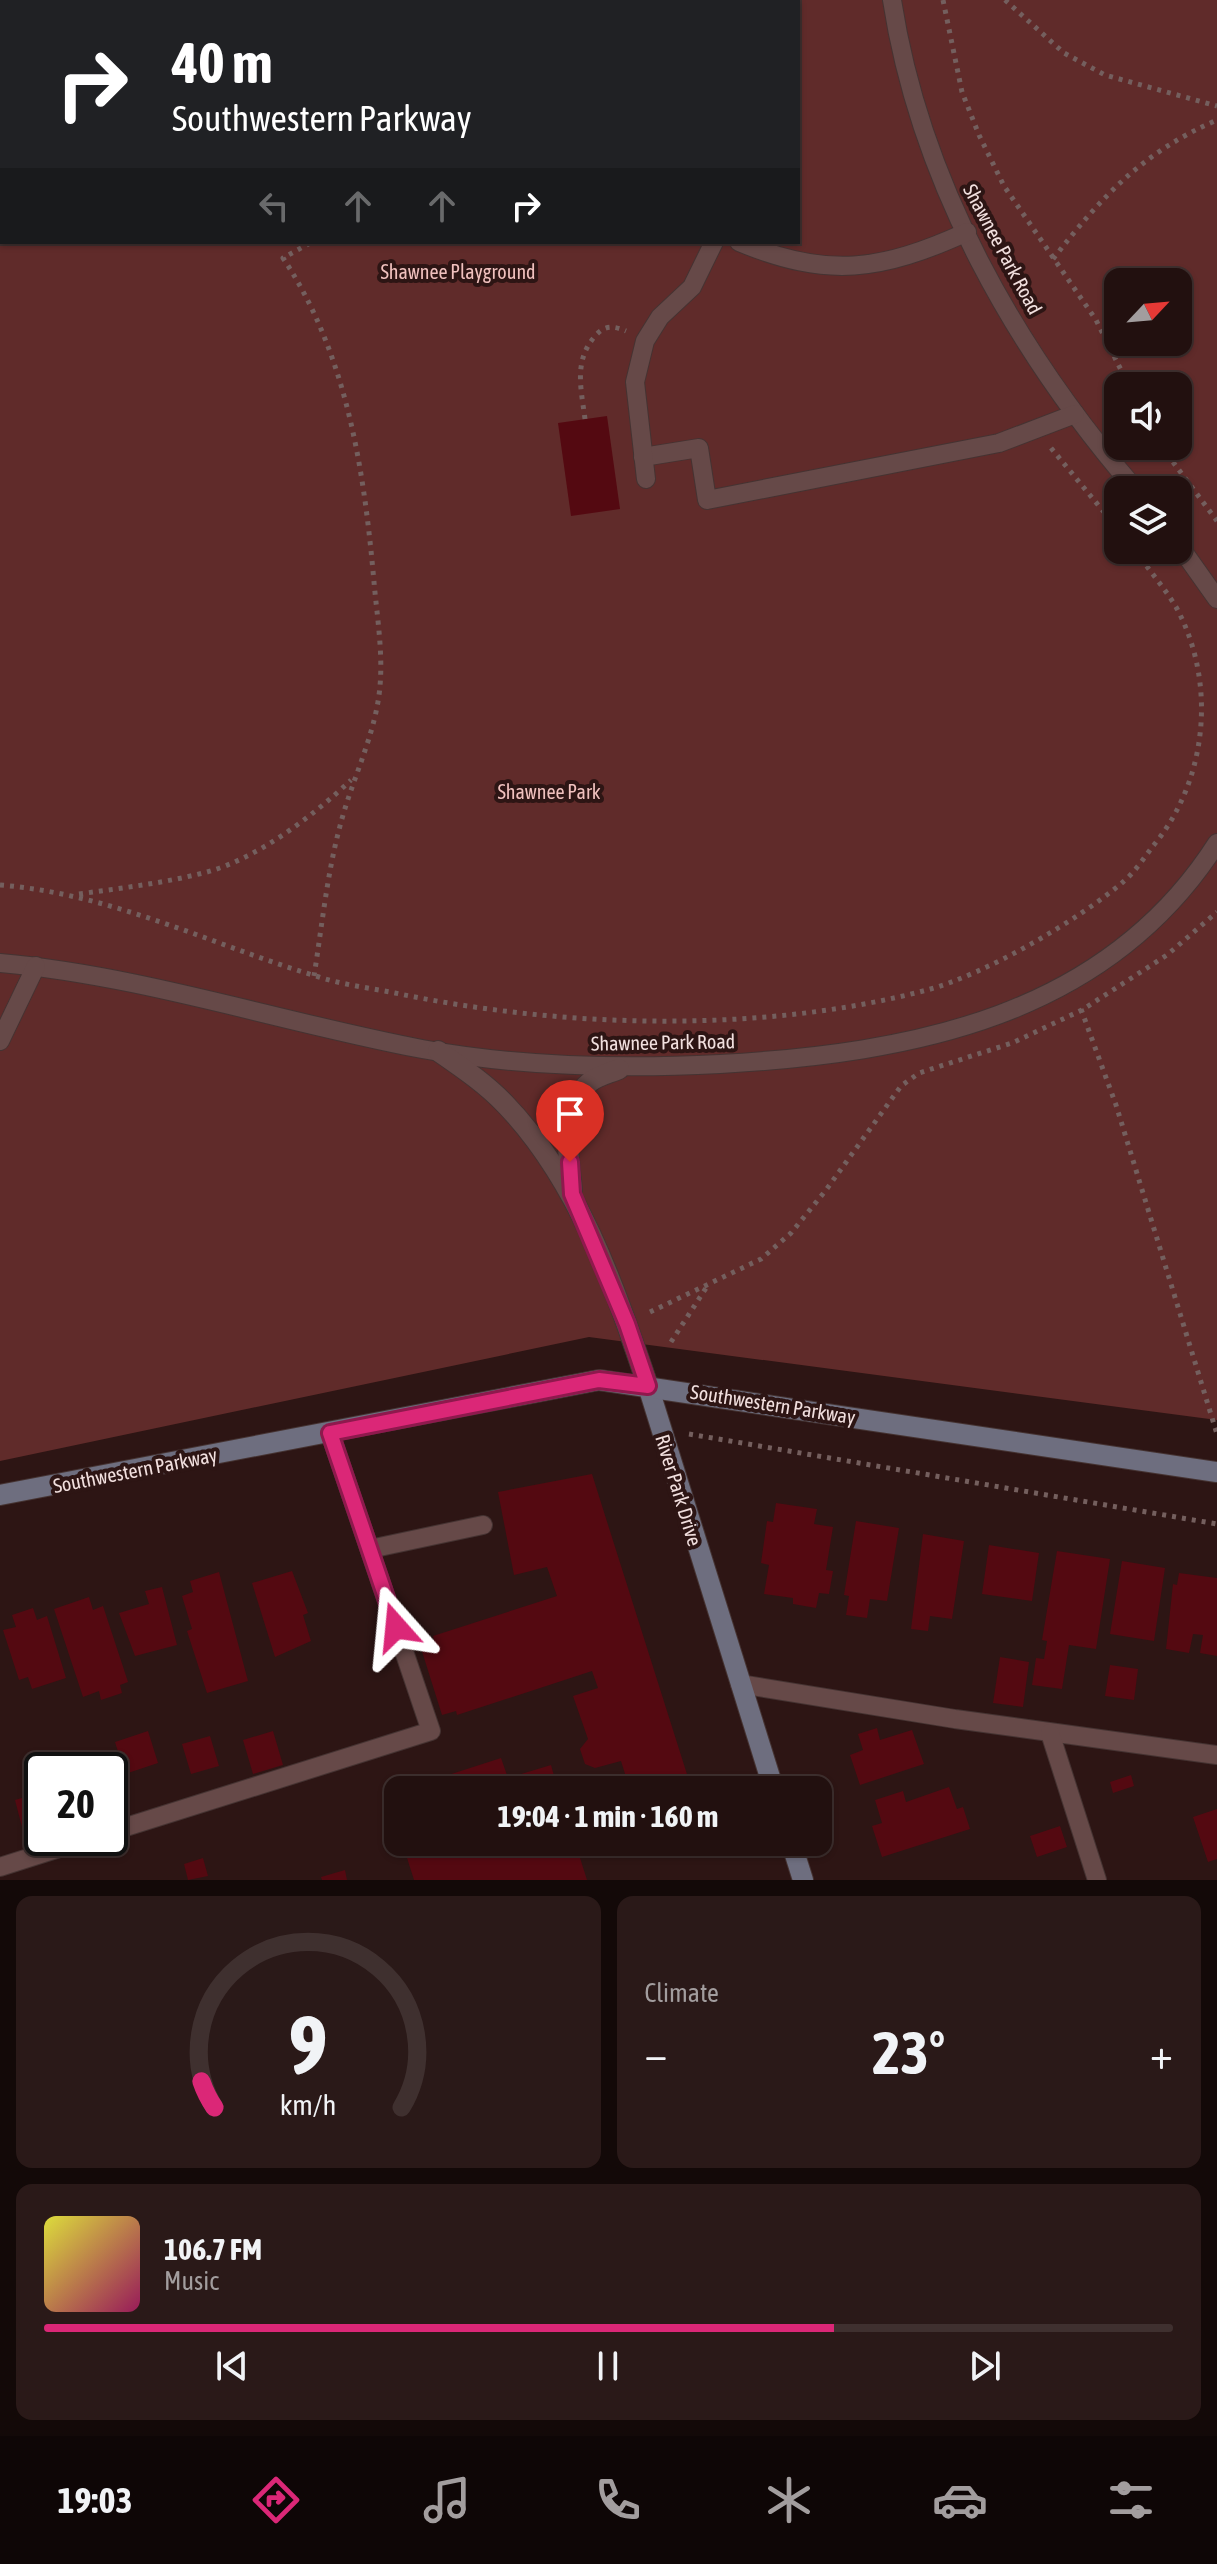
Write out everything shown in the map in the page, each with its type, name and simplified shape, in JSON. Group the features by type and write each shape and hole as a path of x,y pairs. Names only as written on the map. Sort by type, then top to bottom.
{"street":[{"name":"River Park Drive","path":"438,1051 506,1104 572,1194 627,1324 770,1776"},
{"name":"River Park Drive","path":"572,1194 567,1131 573,1105 590,1082 619,1069"},
{"name":"Southwestern Parkway","path":"0,1495 599,1380 1217,1472"},
{"path":"795,1856 803,1880"}],"lane":[{"name":"Shawnee Park Road","path":"892,0 900,51 928,149 967,232 1043,370 1125,476"},
{"path":"745,244 814,266 856,267 902,258 967,232"},
{"path":"646,479 635,382 645,341 660,317 692,287 713,244"},
{"path":"643,457 699,448 707,500 999,443 1075,414"},
{"path":"1192,564 1217,599"},
{"name":"Shawnee Park Road","path":"0,963 99,975 438,1051 619,1069 787,1060 868,1051 969,1027 1069,983 1150,925 1197,873 1217,843"},
{"path":"0,1041 7,1011 36,966"},
{"path":"128,1826 431,1731 330,1433"},
{"path":"370,1549 483,1525"},
{"path":"740,1684 1050,1733 1217,1755"},
{"path":"1050,1733 1097,1880"},
{"path":"0,1867 35,1856"}],"path":[{"path":"943,0 962,92 979,135 1004,186 1096,320 1122,372"},
{"path":"1005,0 1064,53 1105,75 1217,106"},
{"path":"1053,259 1088,213 1142,160 1217,120"},
{"path":"308,244 283,258 302,287 323,334 354,427 368,515 380,685 371,731 353,778 339,830 314,976"},
{"path":"585,419 579,373 589,342 603,329 612,326 645,341"},
{"path":"1035,429 1104,512"},
{"path":"1171,460 1217,521"},
{"path":"0,885 74,895 314,976 459,1007 565,1018 666,1020 779,1014 869,1002 930,989 1003,958 1062,924 1125,880 1169,827 1192,778 1202,740 1202,689 1194,646 1176,607 1145,564"},
{"path":"74,895 209,871 255,851 331,799 353,778"},
{"path":"650,1312 761,1259 791,1233 901,1086 919,1073 1012,1043 1082,1010 1167,955 1217,912"},
{"path":"1069,983 1082,1010 1116,1105 1217,1434"},
{"path":"671,1342 706,1287"},
{"path":"660,1430 1217,1524"}],"green space":[{"name":"Shawnee Park","path":"800,0 1217,0 1217,1420 589,1337 0,1461 0,244 800,244"}],"building":[{"path":"607,416 620,509 571,516 558,423"},
{"path":"592,1474 688,1776 626,1776 621,1761 595,1768 585,1764 580,1749 588,1739 573,1696 598,1688 592,1671 457,1715 456,1711 442,1715 420,1645 434,1640 433,1636 557,1596 547,1567 514,1575 498,1492"},
{"path":"776,1503 817,1509 814,1524 833,1527 826,1570 833,1571 829,1594 819,1593 816,1608 793,1604 793,1598 764,1594 769,1565 761,1563 767,1521 773,1522"},
{"path":"856,1521 899,1528 887,1601 870,1599 867,1618 846,1615 849,1596 844,1595"},
{"path":"923,1534 964,1541 952,1619 930,1616 928,1631 911,1629"},
{"path":"989,1545 1039,1553 1032,1601 982,1594"},
{"path":"1057,1551 1110,1559 1096,1649 1069,1645 1062,1689 1032,1685 1036,1658 1044,1659 1047,1641 1042,1640"},
{"path":"1122,1561 1165,1568 1154,1641 1110,1634"},
{"path":"292,1571 308,1613 303,1615 311,1641 275,1657 252,1583"},
{"path":"219,1572 248,1681 207,1693 187,1631 192,1629 182,1596 193,1592 190,1581"},
{"path":"1179,1573 1217,1578 1217,1656 1200,1653 1203,1635 1193,1634 1189,1653 1166,1649 1173,1584 1177,1585"},
{"path":"162,1587 177,1645 135,1656 119,1613 149,1604 145,1591"},
{"path":"89,1597 93,1610 103,1606 128,1682 120,1685 122,1693 101,1700 99,1691 83,1697 54,1609"},
{"path":"33,1608 37,1620 47,1616 66,1678 32,1689 28,1677 19,1680 3,1630 16,1627 12,1615"},
{"path":"1000,1657 1029,1662 1023,1707 993,1703"},
{"path":"1110,1665 1138,1669 1134,1700 1105,1696"},
{"path":"877,1728 880,1740 912,1730 924,1764 860,1785 850,1755 863,1750 858,1734"},
{"path":"148,1731 158,1763 128,1773 128,1752 118,1752 115,1742"},
{"path":"273,1731 283,1765 253,1774 243,1740"},
{"path":"210,1736 219,1766 191,1774 182,1744"},
{"path":"501,1758 507,1776 445,1776"},
{"path":"551,1765 554,1776 515,1776"},
{"path":"1131,1775 1134,1786 1113,1793 1110,1782"},
{"path":"949,1787 957,1809 963,1807 970,1829 882,1857 872,1826 882,1823 875,1800 903,1791 906,1802"},
{"path":"24,1797 22,1827 15,1800"},
{"path":"1217,1809 1217,1859 1208,1862 1193,1817"},
{"path":"1060,1826 1067,1847 1037,1857 1030,1836"},
{"path":"406,1856 579,1856 587,1880 414,1880"},
{"path":"203,1858 208,1876 188,1880 184,1864"},
{"path":"345,1870 347,1880 322,1880 321,1877"}],"route":[{"path":"396,1627 330,1433 599,1380 648,1386 627,1324 572,1194 570,1162"}],"park label":[{"name":"Shawnee Playground","path":"458,271"}]}
